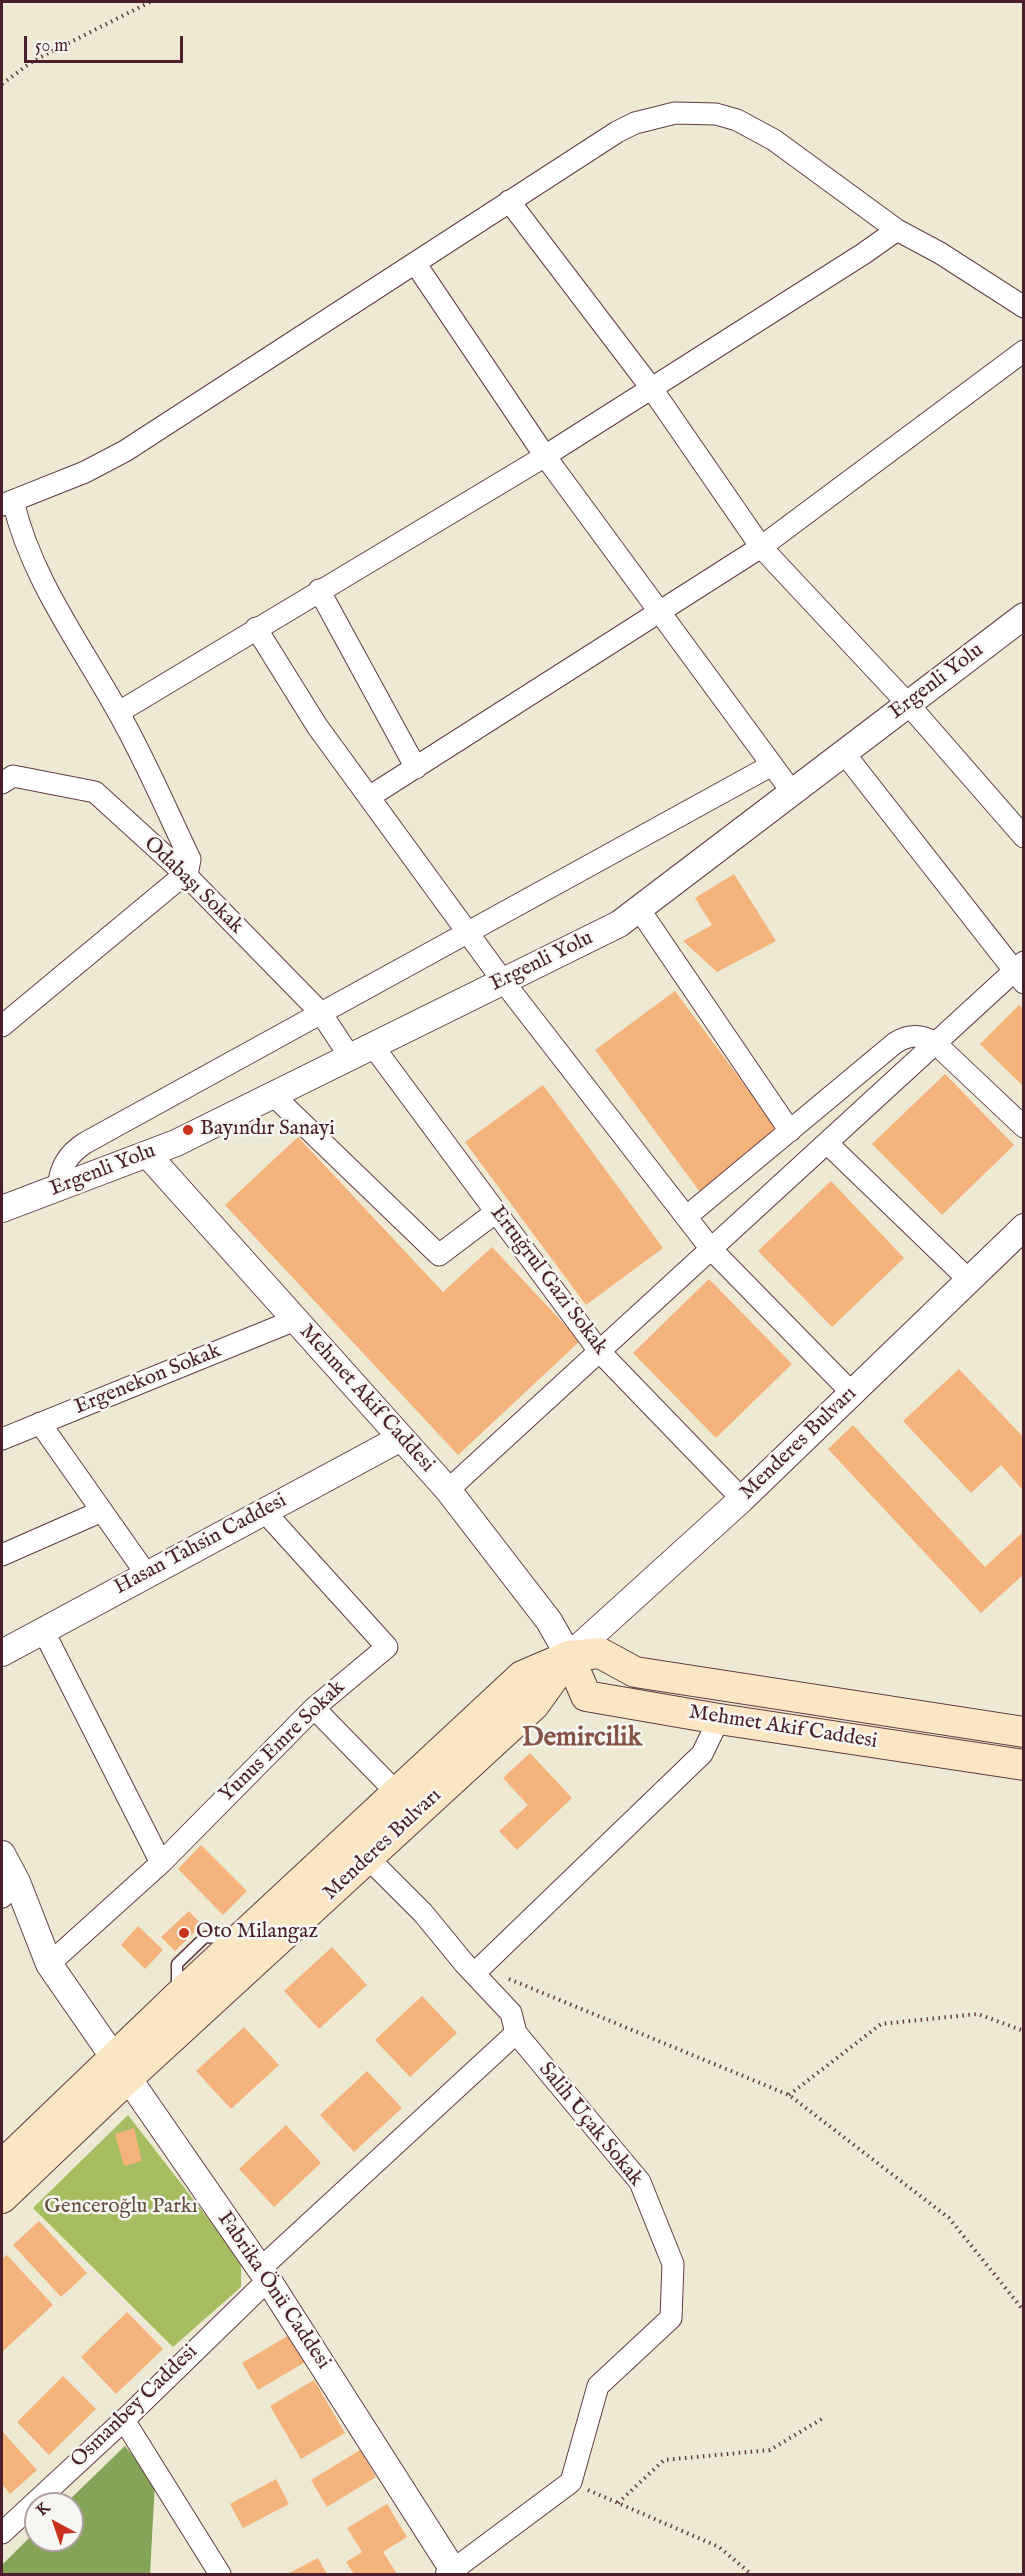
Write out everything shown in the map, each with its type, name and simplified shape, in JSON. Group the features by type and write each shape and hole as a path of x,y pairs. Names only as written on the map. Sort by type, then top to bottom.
{"main road":[{"name":"Mehmet Akif Caddesi","path":"1023,1732 635,1672 600,1653 569,1656 586,1696 719,1719 1023,1765"},
{"name":"Menderes Bulvarı","path":"2,2198 120,2068 177,1997 522,1676 569,1656"},
{"name":"Menderes Bulvarı","path":"2,2165 369,1858 534,1705 569,1656"}],"street":[{"path":"2,1026 184,874 188,870 190,859 119,712 46,588 7,503 85,472 125,451 509,201 635,123 655,117 695,112 716,114 756,129 897,230 940,253 1023,307"},
{"path":"509,201 652,389 761,547 908,704 1023,837"},
{"path":"119,712 545,456 897,230"},
{"path":"415,263 545,456 792,792"},
{"path":"369,798 761,547 1023,351"},
{"path":"319,590 416,768"},
{"name":"Ergenli Yolu","path":"2,1209 176,1143 619,924 1023,616"},
{"path":"256,628 317,726 369,798 503,981 686,1217 711,1249 852,1393"},
{"path":"448,1490 935,1043 1020,972 844,753"},
{"path":"58,1188 62,1167 76,1149 772,765"},
{"name":"Odabaşı Sokak","path":"2,783 13,776 95,792 184,874 321,1013 350,1057"},
{"path":"639,909 790,1131"},
{"path":"686,1217 902,1039 917,1036 935,1043 1023,1127"},
{"name":"Ertuğrul Gazi Sokak","path":"373,1046 599,1351 742,1499"},
{"path":"273,1095 439,1256 496,1212"},
{"path":"827,1143 969,1280"},
{"name":"Mehmet Akif Caddesi","path":"147,1154 448,1490 549,1621 569,1656"},
{"name":"Menderes Bulvarı","path":"569,1656 742,1499 1023,1227"},
{"name":"Ergenekon Sokak","path":"2,1439 296,1320"},
{"path":"40,1424 147,1575"},
{"name":"Hasan Tahsin Caddesi","path":"2,1653 401,1438"},
{"path":"2,1555 102,1511"},
{"name":"Yunus Emre Sokak","path":"49,1964 160,1863 314,1708 387,1647 264,1512"},
{"path":"43,1630 160,1863"},
{"path":"314,1708 397,1793"},
{"path":"481,1967 702,1754 719,1719"},
{"name":"Fabrika Önü Caddesi","path":"2,1854 9,1889 49,1964 264,2274 452,2573"},
{"name":"Salih Uçak Sokak","path":"369,1858 423,1912 464,1963 511,2013 516,2033 640,2182 673,2264 671,2318 598,2386 571,2482"},
{"name":"Osmanbey Caddesi","path":"2,2533 123,2420 264,2274 516,2033"},
{"path":"123,2420 220,2574"},
{"path":"452,2573 571,2482"}],"path":[{"path":"2,84 33,61 150,2"},
{"path":"481,1967 789,2095 949,2218 1023,2311"},
{"path":"789,2095 881,2024 978,2014 1023,2031"},
{"path":"618,2503 664,2460 770,2450 825,2417"},
{"path":"571,2482 720,2547 751,2574"}],"green space":[{"name":"Genceroğlu Parkı","path":"128,2115 241,2261 241,2287 173,2347 33,2208"},
{"path":"125,2446 155,2482 150,2574 2,2574 2,2565 24,2543 24,2552 84,2552 84,2492 77,2492"}],"building":[{"path":"734,874 776,941 717,972 683,941 712,925 695,898"},
{"path":"675,991 780,1133 700,1192 595,1050"},
{"path":"1019,1005 1024,1009 1024,1087 980,1044"},
{"path":"945,1074 1014,1145 942,1215 872,1144"},
{"path":"543,1085 663,1248 586,1305 465,1142"},
{"path":"298,1137 443,1292 492,1247 580,1341 458,1455 225,1205"},
{"path":"831,1181 904,1258 832,1327 758,1251"},
{"path":"709,1279 792,1364 716,1438 633,1353"},
{"path":"959,1369 1024,1438 1024,1486 1021,1488 1001,1465 971,1493 903,1421"},
{"path":"853,1425 985,1567 1024,1531 1024,1574 981,1613 828,1449"},
{"path":"530,1753 572,1798 517,1850 499,1831 528,1805 503,1778"},
{"path":"201,1845 247,1891 223,1915 178,1869"},
{"path":"189,1911 202,1925 175,1951 161,1937"},
{"path":"138,1926 163,1950 145,1969 121,1945"},
{"path":"332,1947 367,1985 319,2029 284,1991"},
{"path":"422,1996 457,2033 410,2077 375,2040"},
{"path":"244,2027 279,2065 231,2109 196,2071"},
{"path":"367,2071 402,2108 354,2152 320,2115"},
{"path":"286,2125 321,2163 274,2207 239,2169"},
{"path":"134,2128 142,2161 124,2166 115,2134"},
{"path":"39,2221 87,2273 61,2297 13,2245"},
{"path":"7,2255 53,2305 2,2352 2,2259"},
{"path":"127,2312 163,2349 116,2394 81,2357"},
{"path":"291,2334 307,2361 258,2390 242,2363"},
{"path":"63,2376 96,2409 49,2455 17,2422"},
{"path":"314,2380 345,2433 301,2459 270,2406"},
{"path":"2,2431 37,2470 10,2494 2,2484"},
{"path":"360,2450 376,2477 327,2507 311,2480"},
{"path":"276,2479 289,2504 243,2528 230,2504"},
{"path":"387,2504 407,2537 383,2552 397,2574 354,2574 346,2562 362,2552 347,2528"},
{"path":"318,2558 327,2574 287,2574"}],"place":[{"name":"Bayındır Sanayi","path":"188,1130"},
{"name":"Oto Milangaz","path":"184,1933"}],"district":[{"name":"Demircilik","path":"582,1739"}]}
